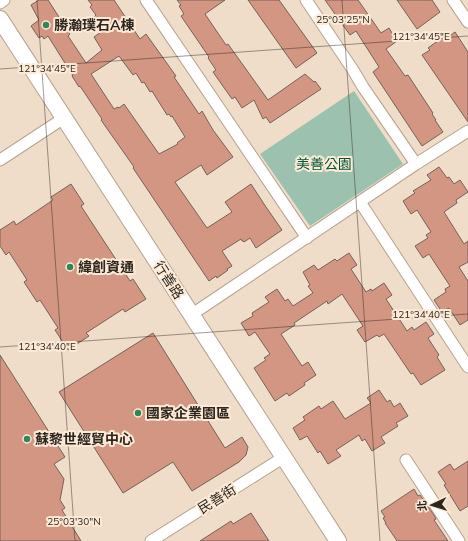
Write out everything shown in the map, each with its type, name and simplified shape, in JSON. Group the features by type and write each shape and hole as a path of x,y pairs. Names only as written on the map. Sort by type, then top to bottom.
{"street":[{"path":"0,3 4,0"},
{"path":"146,0 307,238"},
{"path":"306,0 353,70 363,88 416,164"},
{"path":"453,0 468,22"},
{"name":"行善路","path":"0,19 338,541"},
{"path":"0,160 64,118"},
{"path":"191,315 416,164 468,132"},
{"path":"360,202 464,350 468,367"},
{"name":"民善街","path":"151,541 284,457"},
{"path":"406,460 459,541"}],"green space":[{"name":"美善公園","path":"354,91 403,164 310,226 260,154"}],"building":[{"path":"39,0 48,0 70,34 68,36 86,63 102,50 94,37 104,30 94,17 96,15 90,7 92,5 88,0 114,0 140,39 146,34 176,76 174,77 199,114 202,111 213,130 233,157 207,175 201,165 175,182 207,228 232,212 225,202 251,184 282,230 256,248 250,238 244,242 241,239 222,251 232,266 217,278 216,276 209,281 133,168 134,167 101,120 102,119 80,86 79,87 48,36 44,39 42,36 39,38 31,26 39,20 31,5","holes":["119,56 133,75 136,73 142,83 144,82 150,92 152,91 167,115 169,114 171,117 172,116 185,137 177,143 178,144 159,154 124,104 119,108 114,109 91,74"]},
{"path":"177,0 225,0 205,14 226,45 228,44 268,100 305,74 314,82 315,81 321,89 270,123 266,117 263,119 254,100 242,108 235,97 232,99 213,72 216,70 208,58 209,57 181,16 184,14 179,6 181,5"},
{"path":"248,0 279,0 317,53 296,68"},
{"path":"325,0 358,0 381,33 389,28 397,41 386,49 405,76 408,75 433,113 432,114 435,120 443,132 422,146 373,72 379,67 356,31 350,35"},
{"path":"397,0 432,0 440,12 417,29"},
{"path":"455,32 468,52 468,122 422,55 430,50 428,48 446,35 448,37"},
{"path":"439,167 447,178 449,177 454,184 460,180 468,192 456,200 457,203 444,212 464,244 468,241 468,262 459,267 468,281 468,320 460,325 449,308 442,312 434,300 446,292 445,289 450,286 429,254 423,258 415,246 428,238 426,235 431,232 417,210 411,214 403,201 415,193 413,191 431,180 427,175"},
{"name":"緯創資通","path":"71,184 84,204 81,206 130,281 133,279 146,299 125,312 123,309 86,333 89,336 68,350 55,330 58,328 40,300 37,302 24,282 27,280 9,252 6,255 0,246 0,230 14,221 16,225 53,200 51,197"},
{"path":"349,253 357,265 351,269 366,292 371,289 372,291 384,283 392,295 386,299 407,331 412,327 414,330 426,322 434,334 428,338 439,355 437,357 445,370 421,385 413,373 411,374 384,334 379,337 377,335 365,342 357,330 363,326 342,294 328,304 327,301 294,323 295,325 281,334 302,366 308,362 316,375 289,396 287,393 275,401 254,368 266,360 264,358 270,354 255,332 249,336 241,323 253,316 252,313 269,302 265,297 277,289 285,301 288,299 293,306 313,293 308,286 310,285 303,272 314,265 318,270 335,259 337,261"},
{"name":"國家企業園區","path":"153,333 225,448 242,437 248,447 246,455 239,462 192,491 173,462 123,493 59,392"},
{"name":"蘇黎世經貿中心","path":"0,355 65,457 54,464 64,479 60,500 65,508 62,510 81,541 0,541"},
{"path":"379,390 387,402 390,400 394,407 400,403 408,416 396,423 398,426 381,437 385,443 372,451 365,439 362,441 359,435 336,450 341,456 328,464 320,451 318,453 307,436 300,440 293,428 305,420 303,417 319,406 321,409 333,401 345,419 371,403 367,398"},
{"path":"468,461 468,506 460,511 438,472 450,464 454,470"},
{"path":"414,489 434,515 436,519 434,520 448,541 397,541 385,523 383,518 385,517 381,511"},
{"path":"251,513 269,541 200,541 231,521 233,524"}],"place":[{"name":"勝瀚璞石A棟","path":"46,25"},
{"name":"緯創資通","path":"70,267"},
{"name":"國家企業園區","path":"138,413"},
{"name":"蘇黎世經貿中心","path":"27,439"}]}
